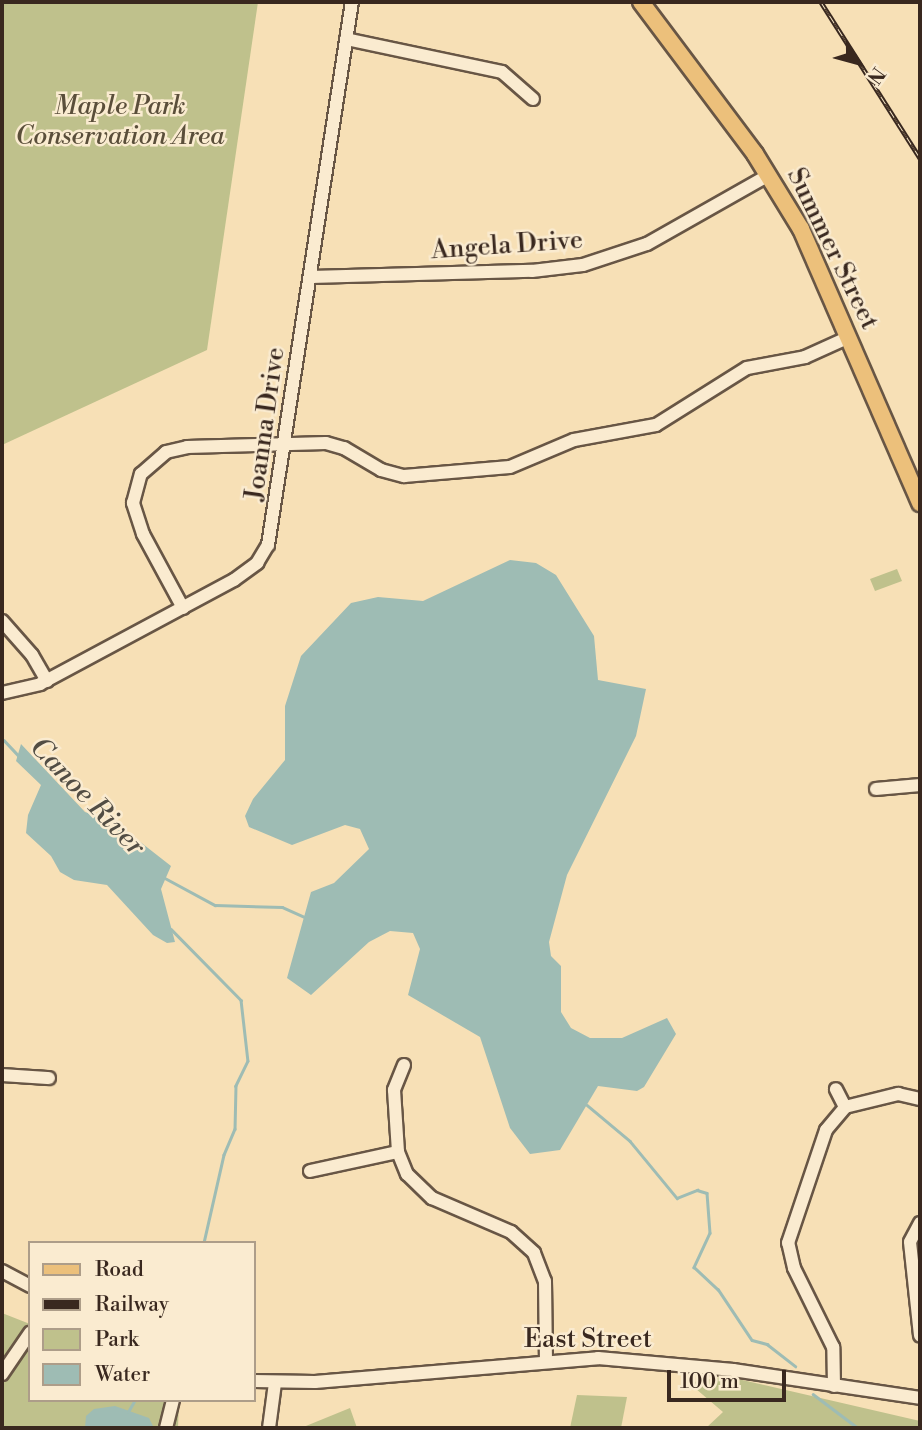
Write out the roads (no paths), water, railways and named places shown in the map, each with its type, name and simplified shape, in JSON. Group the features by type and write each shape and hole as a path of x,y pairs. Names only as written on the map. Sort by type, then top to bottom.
{"main road":[{"name":"Summer Street","path":"641,2 769,175 801,229 920,503"}],"street":[{"name":"Joanna Drive","path":"2,694 47,681 183,608 243,575 264,553 272,535 352,2"},
{"path":"346,39 502,72 533,99"},
{"name":"Angela Drive","path":"310,276 532,271 583,265 647,244 769,175"},
{"path":"183,608 143,534 133,495 141,474 159,455 194,446 335,445 381,470 404,476 515,466 574,440 656,425 747,368 805,358 849,337"},
{"path":"2,621 32,655 47,681"},
{"path":"876,789 920,785"},
{"path":"404,1065 394,1087 398,1152 419,1189 442,1203 511,1232 534,1253 545,1281 546,1359"},
{"path":"2,1075 49,1078"},
{"path":"836,1089 845,1107"},
{"path":"834,1386 833,1347 794,1268 788,1243 826,1130 845,1107 898,1094 920,1099"},
{"path":"310,1171 398,1152"},
{"path":"920,1223 910,1242 920,1335"},
{"path":"2,1271 28,1285"},
{"path":"2,1374 28,1336"},
{"name":"East Street","path":"256,1381 275,1383 546,1359 643,1360 920,1398"},
{"path":"269,1428 275,1383"},
{"path":"166,1428 172,1402"}],"water":[{"path":"510,560 536,563 556,575 594,636 598,680 646,689 636,736 567,875 549,942 551,956 561,966 561,1012 571,1028 590,1038 622,1038 667,1018 676,1034 644,1087 637,1091 598,1086 560,1150 530,1154 510,1128 480,1037 408,995 420,949 413,933 390,931 369,942 311,995 287,978 311,892 334,883 369,849 360,829 345,825 292,845 249,827 245,816 253,799 285,760 285,706 301,656 351,603 378,597 423,601"},
{"path":"21,744 85,812 116,823 171,866 161,889 175,942 167,943 153,935 107,885 74,880 60,872 51,856 26,833 28,815 41,785 16,761"},
{"path":"115,1406 149,1418 154,1428 85,1428 86,1416 94,1409"}],"waterway":[{"name":"Canoe River","path":"4,740 19,756"},
{"name":"Canoe River","path":"165,878 215,905 282,907 304,917"},
{"path":"171,929 241,1000 248,1061 236,1086 235,1129 224,1155 204,1241"},
{"name":"Canoe River","path":"587,1105 630,1141 677,1198 697,1190 707,1193 710,1233 694,1267 718,1289 752,1340 767,1344 795,1366"},
{"name":"Canoe River","path":"813,1394 858,1428"},
{"path":"128,1412 134,1402"}],"railway":[{"path":"821,2 920,158"}],"park label":[{"name":"Maple Park Conservation Area","path":"120,122"}]}
